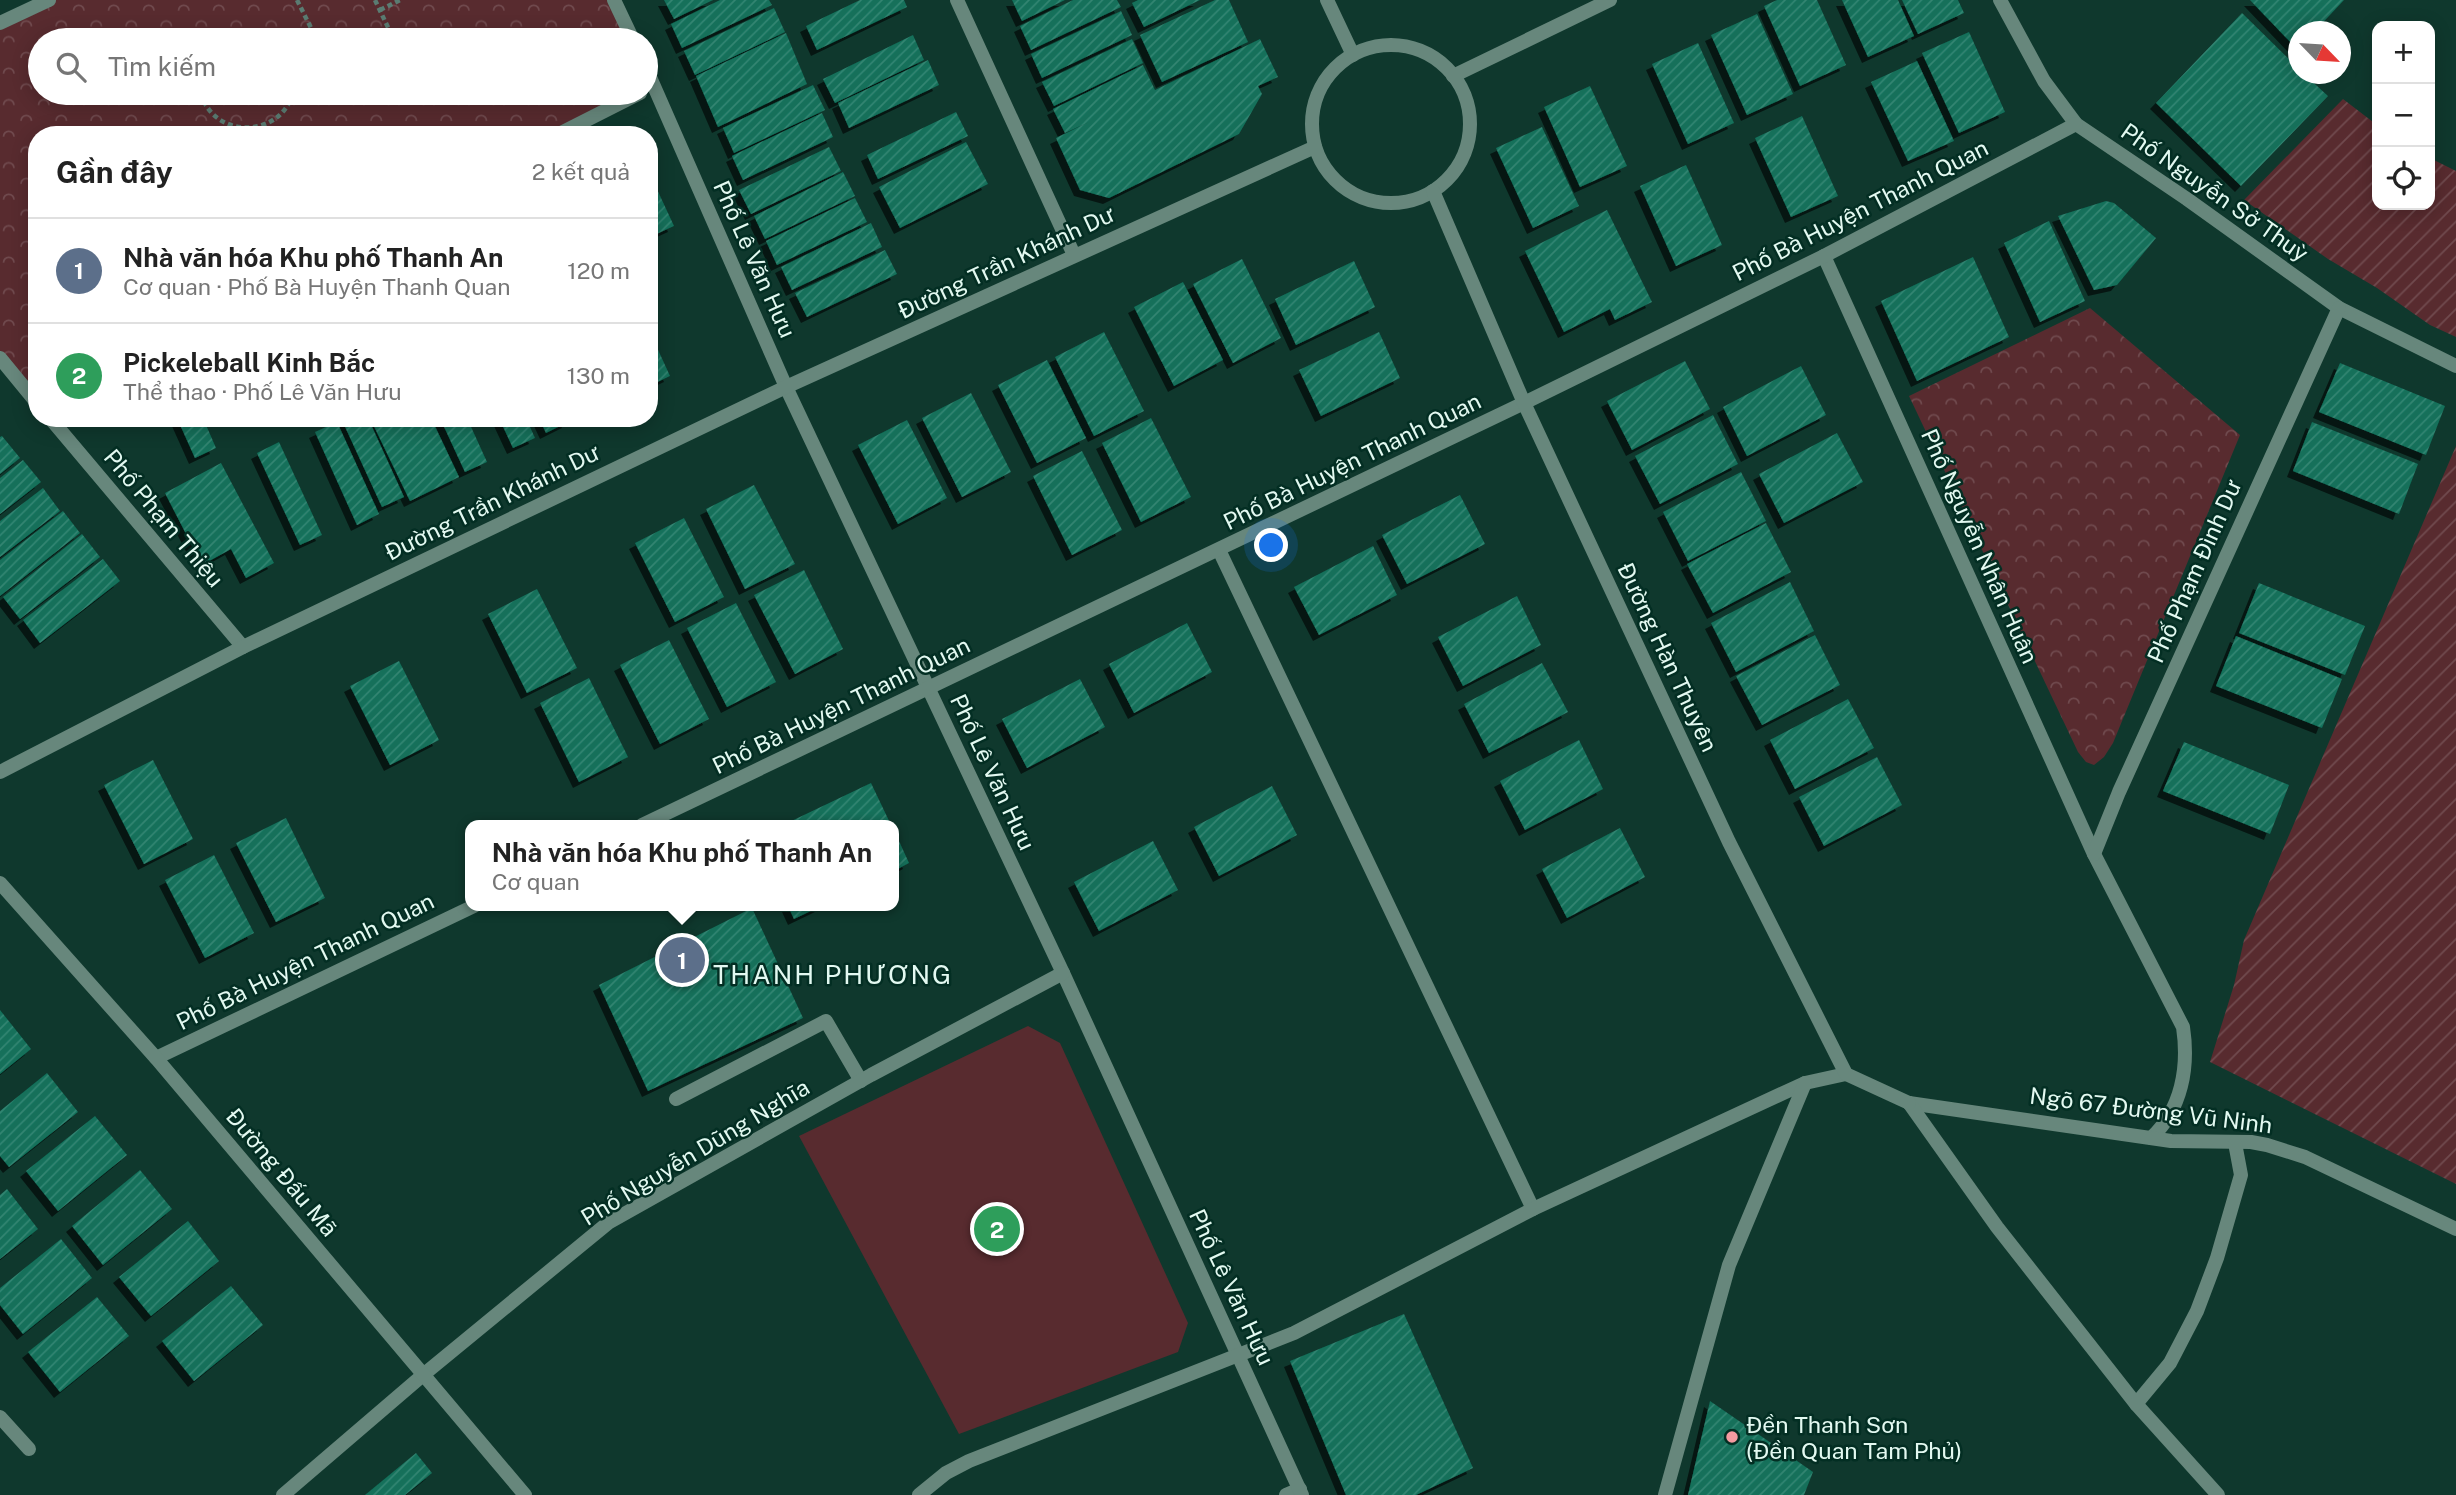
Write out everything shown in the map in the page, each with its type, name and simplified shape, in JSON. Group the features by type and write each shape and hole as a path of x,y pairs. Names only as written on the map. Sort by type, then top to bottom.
{"street":[{"path":"0,23 49,0"},
{"path":"614,0 627,28"},
{"path":"957,0 1074,255"},
{"path":"1327,0 1353,55"},
{"path":"1453,76 1610,0"},
{"name":"Phố Nguyễn Sở Thuỳ","path":"2000,0 2044,81 2076,124 2187,199 2339,308 2456,366"},
{"path":"1381,46 1413,48 1442,64 1453,76 1465,98 1469,133 1457,166 1433,191 1397,203 1371,201 1349,191 1330,174 1315,147 1312,115 1319,91 1334,70 1353,55 1381,46"},
{"path":"575,126 616,105"},
{"name":"Phố Lê Văn Hưu","path":"658,105 786,387 1063,973 1238,1355 1296,1493"},
{"name":"Phố Bà Huyện Thanh Quan","path":"653,820 1524,404 1824,256 2076,124"},
{"name":"Đường Trần Khánh Dư","path":"0,772 243,646 786,387 1315,147"},
{"name":"Đường Hàn Thuyên","path":"1433,191 1524,404 1729,842 1846,1074"},
{"name":"Phố Nguyễn Nhân Huân","path":"1824,256 2094,854 2182,1027 2186,1049 2182,1085 2165,1125 2151,1138"},
{"name":"Phố Phạm Đình Dư","path":"2094,854 2119,792 2339,308"},
{"path":"0,358 28,391"},
{"name":"Phố Phạm Thiệu","path":"58,427 243,646"},
{"path":"1219,550 1532,1209"},
{"name":"Đường Đấu Mã","path":"0,883 156,1058 525,1495"},
{"name":"Phố Bà Huyện Thanh Quan","path":"156,1058 465,910"},
{"name":"Phố Nguyễn Dũng Nghĩa","path":"283,1495 423,1375 608,1223 860,1081 1063,973"},
{"path":"676,1099 826,1021 860,1081"},
{"path":"919,1495 946,1474 969,1461 1294,1333 1532,1209 1805,1083 1846,1074 1909,1103 1997,1227 2136,1405 2218,1495"},
{"path":"1665,1495 1728,1265 1805,1083"},
{"name":"Ngõ 67 Đường Vũ Ninh","path":"1909,1103 2151,1138 2267,1145 2305,1157 2456,1229"},
{"path":"2136,1405 2155,1383 2176,1351 2197,1311 2217,1258 2241,1175 2235,1143"},
{"path":"0,1417 29,1449"}],"path":[{"path":"297,0 311,28"},
{"path":"375,0 388,28"},
{"path":"380,10 400,0"},
{"path":"207,105 211,113 233,126"},
{"path":"261,126 271,122 287,105"}],"green space":[{"path":"49,0 614,0 627,28 28,28 28,105 616,105 575,126 28,126 28,390 0,358 0,23"},
{"path":"2343,99 2372,121 2372,210 2435,210 2435,160 2456,171 2456,337 2430,325 2377,288 2328,259 2244,200"},
{"path":"2090,308 2240,435 2113,743 2104,757 2094,765 2086,762 2078,752 1909,396"},
{"path":"2456,446 2456,1184 2210,1062 2234,985 2244,940"},
{"path":"1028,1026 1060,1043 1188,1323 1178,1352 959,1434 799,1136"}],"building":[{"path":"664,0 713,0 674,19"},
{"path":"720,0 769,0 772,5 682,48 671,24"},
{"path":"860,0 904,0 907,7 817,50 806,26"},
{"path":"1012,0 1065,0 1022,21"},
{"path":"1073,0 1117,0 1121,7 1031,50 1020,26"},
{"path":"1138,0 1200,0 1144,27 1132,3"},
{"path":"1215,0 1229,0 1248,42 1162,82 1140,35"},
{"path":"1777,0 1817,0 1846,65 1800,86 1764,6"},
{"path":"1842,0 1898,0 1914,36 1868,57"},
{"path":"1902,0 1958,0 1964,13 1918,34"},
{"path":"2250,0 2344,0 2324,21 2288,21 2288,40"},
{"path":"774,8 785,32 695,75 684,51"},
{"path":"1121,11 1132,35 1042,78 1031,54"},
{"path":"2242,13 2288,58 2288,84 2315,84 2328,96 2241,186 2156,103"},
{"path":"1757,14 1793,94 1747,115 1711,35"},
{"path":"1969,32 2005,112 1959,133 1922,53"},
{"path":"786,33 807,84 718,127 696,76"},
{"path":"913,35 924,60 835,103 823,79"},
{"path":"1132,39 1143,63 1054,106 1042,82"},
{"path":"1260,39 1278,77 1258,86 1262,94 1239,134 1109,198 1080,190 1056,138 1089,122 1065,133 1053,109 1143,65 1155,90"},
{"path":"1698,43 1734,123 1688,144 1652,64"},
{"path":"928,60 939,85 849,128 838,103"},
{"path":"1917,61 1954,141 1908,161 1871,82"},
{"path":"813,85 825,110 734,153 723,128"},
{"path":"1590,86 1627,166 1580,187 1544,107"},
{"path":"956,112 968,136 878,179 867,155"},
{"path":"822,113 833,137 743,180 732,156"},
{"path":"1802,116 1838,196 1791,217 1755,138"},
{"path":"1542,127 1579,206 1533,228 1496,148"},
{"path":"966,142 988,184 900,228 879,187"},
{"path":"829,147 841,171 751,214 739,190"},
{"path":"1686,165 1722,245 1676,266 1640,186"},
{"path":"843,172 855,196 765,239 754,216"},
{"path":"658,191 674,226 658,233"},
{"path":"855,198 867,222 777,265 766,241"},
{"path":"2106,201 2114,203 2156,238 2117,285 2094,290 2058,216"},
{"path":"1607,210 1652,302 1615,320 1610,309 1564,332 1525,251"},
{"path":"2049,221 2085,301 2040,322 2004,243"},
{"path":"871,223 882,247 792,290 781,267"},
{"path":"885,250 897,274 807,317 795,293"},
{"path":"1973,257 2009,337 1917,381 1881,301"},
{"path":"1242,259 1281,338 1233,363 1193,284"},
{"path":"1354,261 1375,307 1296,345 1275,299"},
{"path":"1183,282 1223,360 1174,386 1134,307"},
{"path":"1104,332 1144,411 1094,436 1055,357"},
{"path":"1379,332 1400,378 1321,416 1299,370"},
{"path":"658,350 670,376 658,382"},
{"path":"1047,360 1086,438 1037,463 998,385"},
{"path":"1685,361 1710,409 1632,450 1607,401"},
{"path":"2340,363 2445,406 2426,455 2319,412"},
{"path":"1801,366 1826,415 1747,456 1723,407"},
{"path":"971,393 1011,472 962,497 922,418"},
{"path":"1713,415 1738,464 1660,504 1635,456"},
{"path":"1151,418 1191,497 1141,522 1102,443"},
{"path":"907,420 947,498 898,524 858,445"},
{"path":"2312,422 2418,464 2399,514 2293,471"},
{"path":"181,427 207,427 216,448 195,458"},
{"path":"326,427 339,427 379,514 357,525 315,432"},
{"path":"345,427 372,427 404,497 382,507"},
{"path":"374,427 435,427 459,477 410,501"},
{"path":"444,427 471,427 487,462 465,472"},
{"path":"503,427 530,427 535,438 513,448"},
{"path":"543,427 558,427 546,433"},
{"path":"1837,433 1863,482 1784,523 1759,474"},
{"path":"2,436 20,458 0,474 0,437"},
{"path":"279,442 322,535 300,545 257,453"},
{"path":"1082,451 1122,530 1072,555 1033,476"},
{"path":"23,460 41,482 0,514 0,478"},
{"path":"221,463 274,563 246,578 231,549 202,565 165,493"},
{"path":"1741,472 1766,521 1688,561 1663,512"},
{"path":"754,485 795,564 745,589 706,509"},
{"path":"43,488 60,511 0,557 0,521"},
{"path":"1460,495 1485,544 1407,584 1382,535"},
{"path":"63,511 80,533 0,596 0,560"},
{"path":"684,518 724,597 675,622 635,543"},
{"path":"1766,523 1791,572 1713,613 1687,564"},
{"path":"82,534 100,557 20,619 3,597"},
{"path":"1373,546 1397,595 1319,635 1294,587"},
{"path":"103,559 120,581 40,643 23,620"},
{"path":"804,570 843,649 795,674 754,595"},
{"path":"1790,582 1814,631 1736,672 1711,623"},
{"path":"2259,583 2365,626 2345,675 2239,633"},
{"path":"537,589 577,668 527,693 488,614"},
{"path":"1517,596 1541,645 1463,686 1438,637"},
{"path":"736,603 776,682 727,707 687,628"},
{"path":"1187,623 1212,672 1134,713 1109,664"},
{"path":"1815,635 1840,685 1762,725 1736,676"},
{"path":"2236,636 2342,679 2322,728 2216,686"},
{"path":"669,640 709,719 660,744 620,665"},
{"path":"399,661 439,740 390,765 350,686"},
{"path":"1542,663 1568,712 1489,753 1464,704"},
{"path":"589,678 628,757 579,782 540,703"},
{"path":"1080,679 1105,727 1027,768 1002,719"},
{"path":"1848,699 1874,748 1795,789 1770,740"},
{"path":"1579,740 1603,789 1525,830 1500,781"},
{"path":"2184,742 2289,785 2270,834 2163,791"},
{"path":"1877,757 1902,805 1824,846 1799,797"},
{"path":"153,760 193,839 144,864 104,785"},
{"path":"871,783 889,820 793,820"},
{"path":"1272,786 1297,835 1219,876 1194,827"},
{"path":"286,818 325,898 276,922 236,843"},
{"path":"1620,828 1645,877 1567,918 1542,869"},
{"path":"899,841 909,863 899,868"},
{"path":"1153,841 1178,890 1099,931 1074,882"},
{"path":"214,855 254,933 205,958 165,880"},
{"path":"746,911 753,911 803,1018 648,1091 599,985"},
{"path":"790,911 811,911 794,919"},
{"path":"0,1010 31,1049 0,1074"},
{"path":"47,1073 78,1112 9,1167 0,1156 0,1111"},
{"path":"95,1116 127,1155 58,1211 26,1171"},
{"path":"140,1170 172,1209 103,1265 72,1226"},
{"path":"7,1189 38,1229 0,1259 0,1195"},
{"path":"188,1221 219,1261 151,1316 119,1277"},
{"path":"61,1239 92,1278 23,1334 0,1305 0,1288"},
{"path":"231,1286 263,1325 194,1381 162,1341"},
{"path":"97,1297 129,1336 60,1392 28,1352"},
{"path":"1404,1314 1473,1468 1416,1495 1346,1495 1290,1361"},
{"name":"Đền Thanh Sơn (Đền Quan Tam Phủ)","path":"1710,1401 1813,1472 1804,1495 1688,1495"},
{"path":"416,1453 432,1473 405,1495 365,1495"}],"place":[{"name":"Nhà văn hóa Khu phố Thanh An","path":"682,960"},
{"name":"Pickeleball Kinh Bắc","path":"997,1229"},
{"name":"Đền Thanh Sơn (Đền Quan Tam Phủ)","path":"1732,1437"}],"district":[{"name":"THANH PHƯƠNG","path":"833,974"}]}
